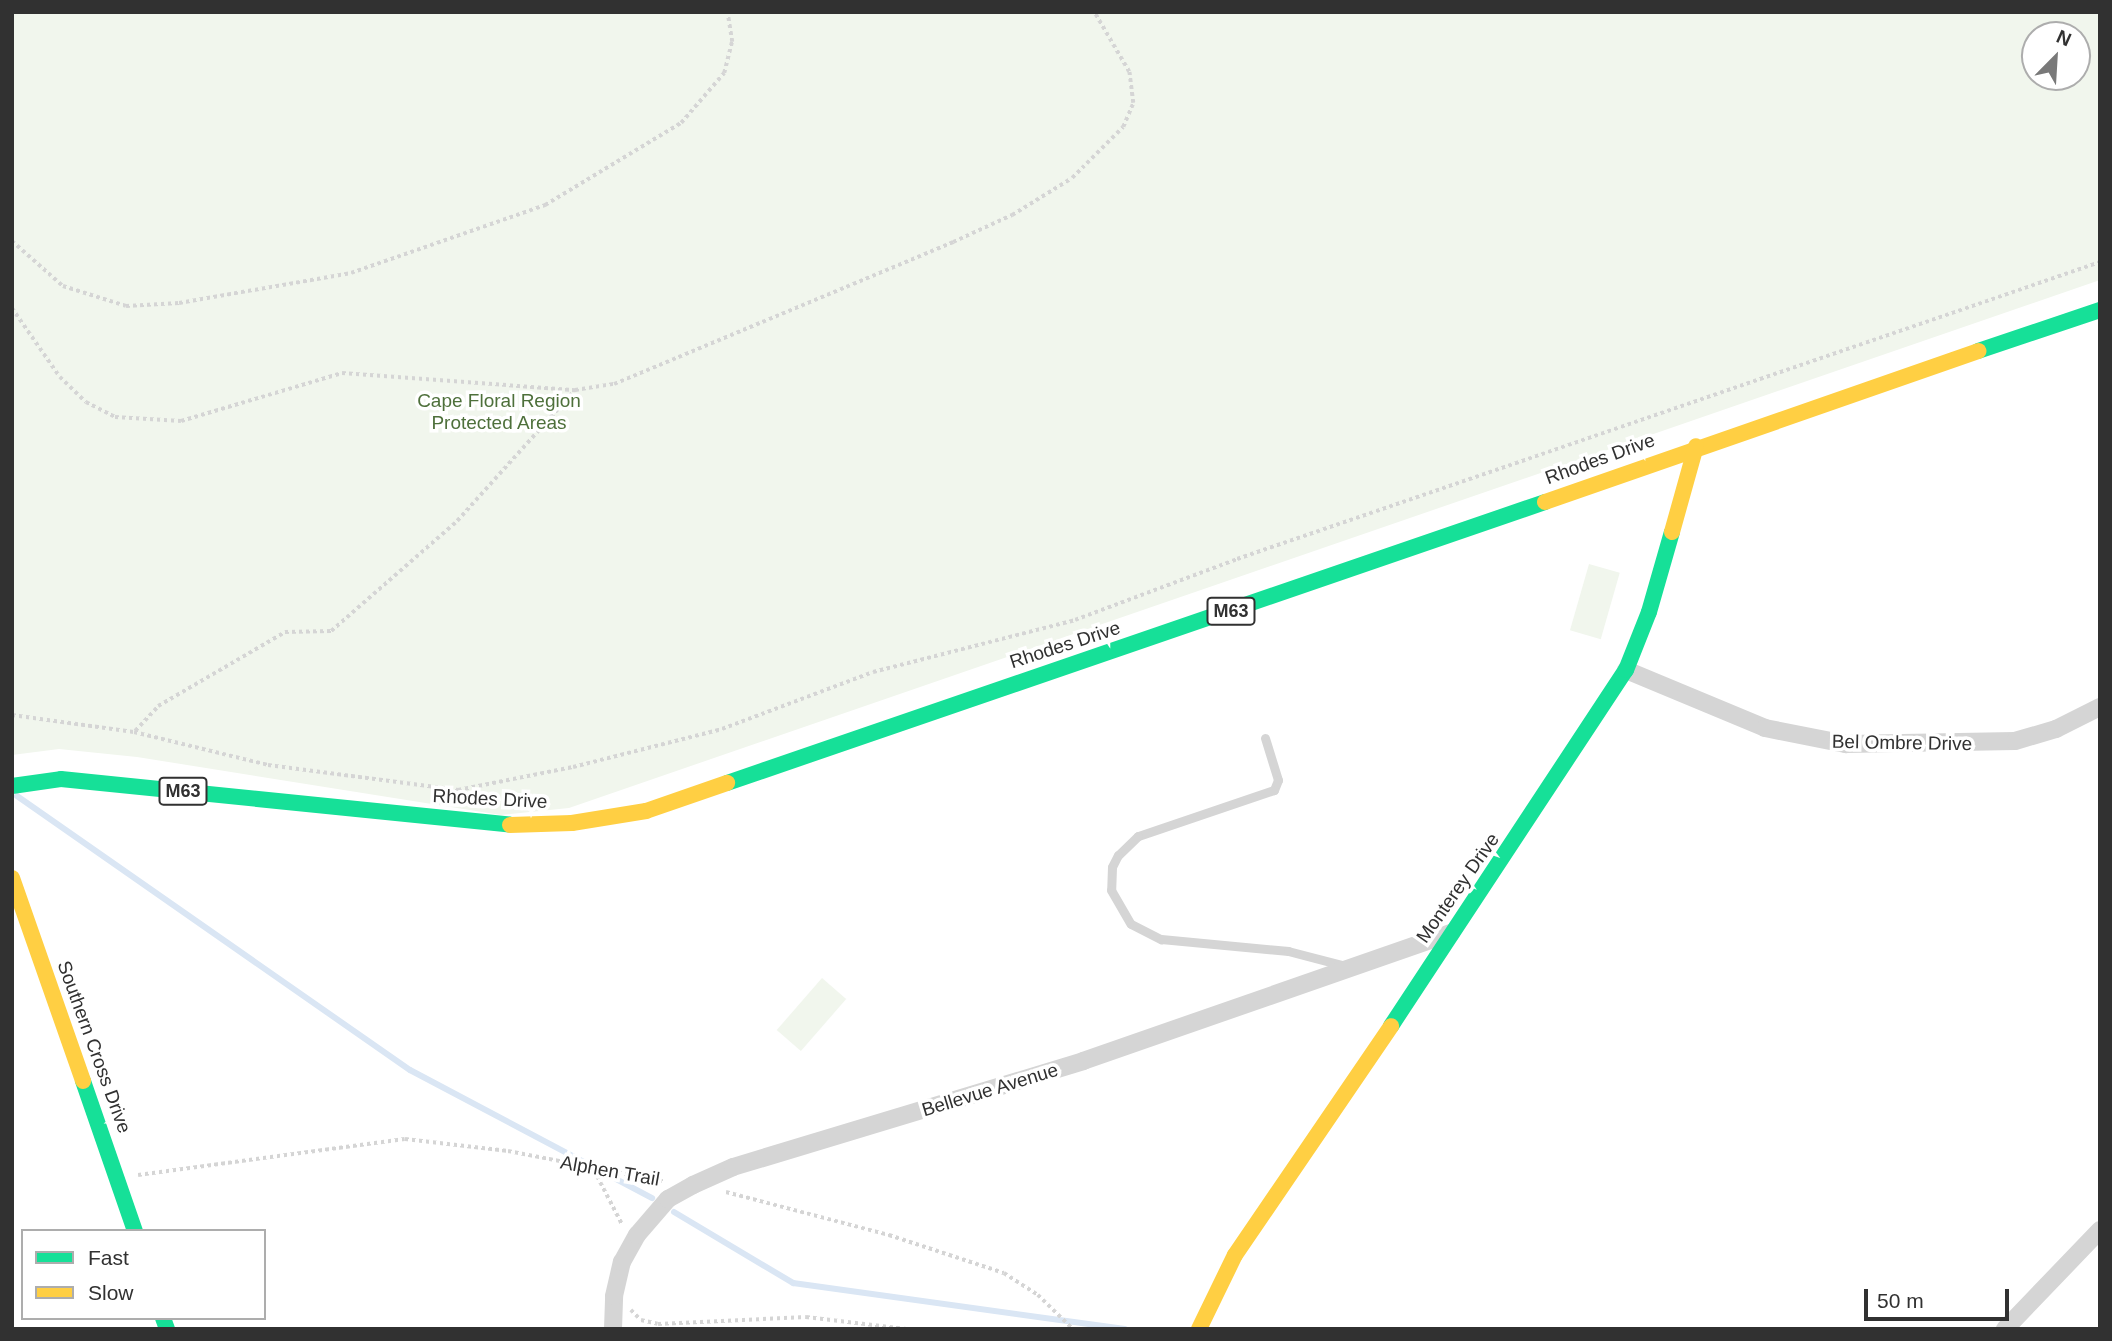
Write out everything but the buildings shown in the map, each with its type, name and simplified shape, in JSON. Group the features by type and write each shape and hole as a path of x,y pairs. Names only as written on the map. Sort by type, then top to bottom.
{"main road":[{"name":"Rhodes Drive","path":"16,785 61,779 111,783 486,824 572,823 611,818 657,807 1413,551 1696,446 2100,310"},
{"name":"Monterey Drive","path":"1199,1329 1236,1255 1451,933 1510,852 1626,670 1649,612 1696,446"},
{"name":"Southern Cross Drive","path":"12,878 134,1229"}],"street":[{"name":"Bel Ombre Drive","path":"1626,670 1765,728 1846,744 2015,741 2056,729 2100,707"},
{"name":"Bellevue Avenue","path":"613,1329 614,1296 626,1254 668,1199 693,1185 733,1167 1083,1061 1451,933"},
{"path":"2005,1329 2100,1230"}],"lane":[{"path":"1265,738 1276,787 1126,844 1112,867 1115,900 1131,923 1161,940 1288,951 1355,968"}],"path":[{"path":"12,241 63,286 126,306 179,303 351,273 545,205 681,123 724,73 732,42 727,12"},
{"path":"12,308 60,377 86,402 115,417 181,421 342,373 575,390 614,384 953,242 1012,215 1072,178 1124,127 1133,103 1129,72 1094,12"},
{"path":"12,715 134,732 268,765 458,790 573,767 722,729 873,672 1075,620 1263,550 2100,262"},
{"path":"134,732 158,706 285,632 331,631 457,521 575,390"},
{"name":"Alphen Trail","path":"118,1178 405,1139 508,1151 594,1170 693,1185 785,1205 1004,1273 1038,1295 1073,1329"},
{"path":"594,1170 620,1217 626,1254"},
{"path":"625,1297 641,1320 657,1324 806,1317 906,1329"}],"green space":[{"name":"Cape Floral Region Protected Areas","path":"12,12 2100,12 2100,280 569,808 501,815 137,757 59,749 12,755"},
{"path":"1589,564 1620,573 1601,639 1570,630"},
{"path":"822,978 846,999 801,1051 777,1030"}],"waterway":[{"path":"17,796 410,1070 652,1198"},
{"path":"674,1212 793,1283 1125,1329"}],"traffic: fast":[{"path":"1978,351 2100,310"},
{"path":"727,783 1545,502"},
{"path":"1391,1026 1626,670 1649,612 1672,532"},
{"path":"12,786 61,779 510,825"},
{"path":"83,1081 134,1229"},
{"path":"164,1320 167,1329"}],"traffic: slow":[{"path":"1545,502 1978,351"},
{"path":"1672,532 1696,446"},
{"path":"510,825 572,823 646,811 727,783"},
{"path":"12,878 83,1081"},
{"path":"1199,1329 1235,1255 1391,1026"}]}
